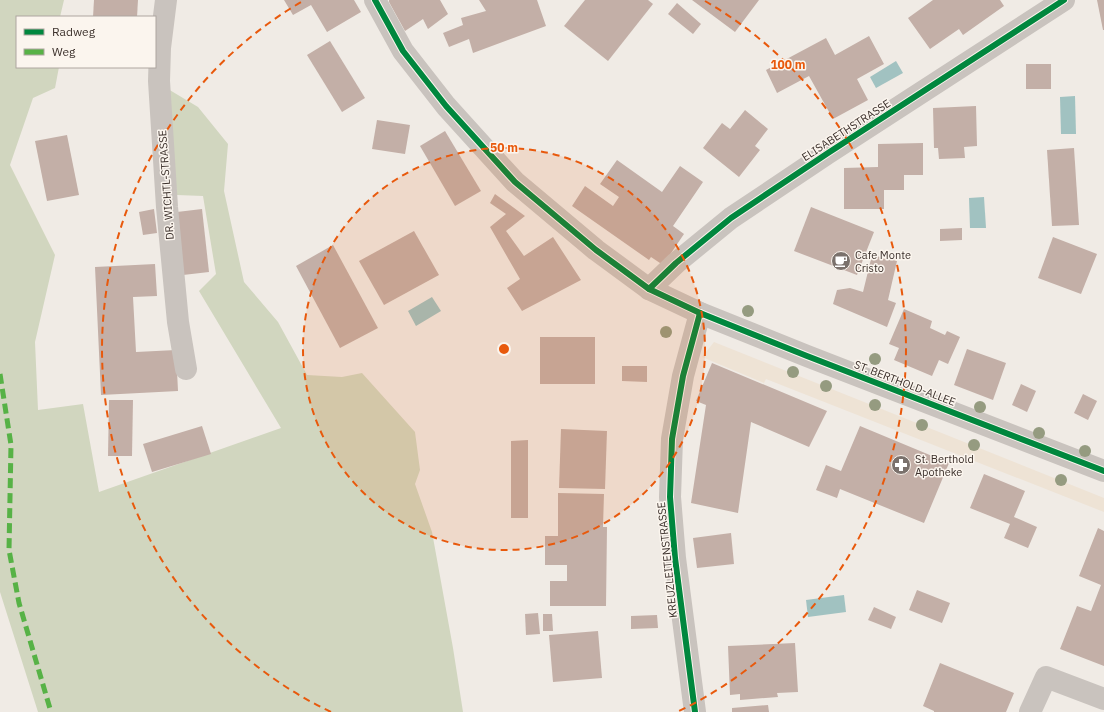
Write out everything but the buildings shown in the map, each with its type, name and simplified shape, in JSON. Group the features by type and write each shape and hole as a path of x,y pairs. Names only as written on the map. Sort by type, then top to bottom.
{"street":[{"name":"DR. WICHTL-STRASSE","path":"166,0 160,48 159,81 169,230 178,322 186,369"},
{"name":"ST. BERTHOLD-ALLEE","path":"375,0 403,51 436,94 515,182 596,250 649,289 700,313 807,356 1104,471"},
{"name":"ELISABETHSTRASSE","path":"649,289 676,262 731,218 828,153 1064,0"},
{"name":"KREUZLEITENSTRASSE","path":"695,712 675,558 670,497 672,439 683,376 700,313"},
{"path":"1030,712 1046,677 1104,699"}],"green space":[{"path":"0,0 64,0 60,16 16,16 16,68 59,68 55,88 33,98 10,165 55,255 35,342 38,410 83,404 99,492 281,428 199,291 216,274 203,196 177,195 170,133 168,89 198,107 228,144 224,191 244,282 278,322 307,375 342,377 362,373 415,432 420,470 415,484 432,532 463,712 38,712 0,592"}],"shaded area":[{"path":"714,342 1104,498 1104,512 766,379 764,383 702,357"}],"water":[{"path":"896,61 903,73 876,88 870,77"},
{"path":"1075,96 1076,134 1061,134 1060,97"},
{"path":"984,197 986,228 970,228 969,198"},
{"path":"432,297 441,311 416,326 408,311"},
{"path":"844,595 846,612 808,617 806,600"}],"marked path":[{"path":"0,374 11,445 9,550 19,603 51,712"}],"cycle path":[{"path":"375,0 403,51 446,106 515,182 596,250 649,289 700,313 807,356 1104,471"},
{"path":"649,289 676,263 731,218 828,153 1064,0"},
{"path":"695,712 675,558 670,497 672,439 683,376 700,313"}],"place":[{"name":"Cafe Monte Cristo","path":"841,261"},
{"name":"St. Berthold Apotheke","path":"901,465"}]}
